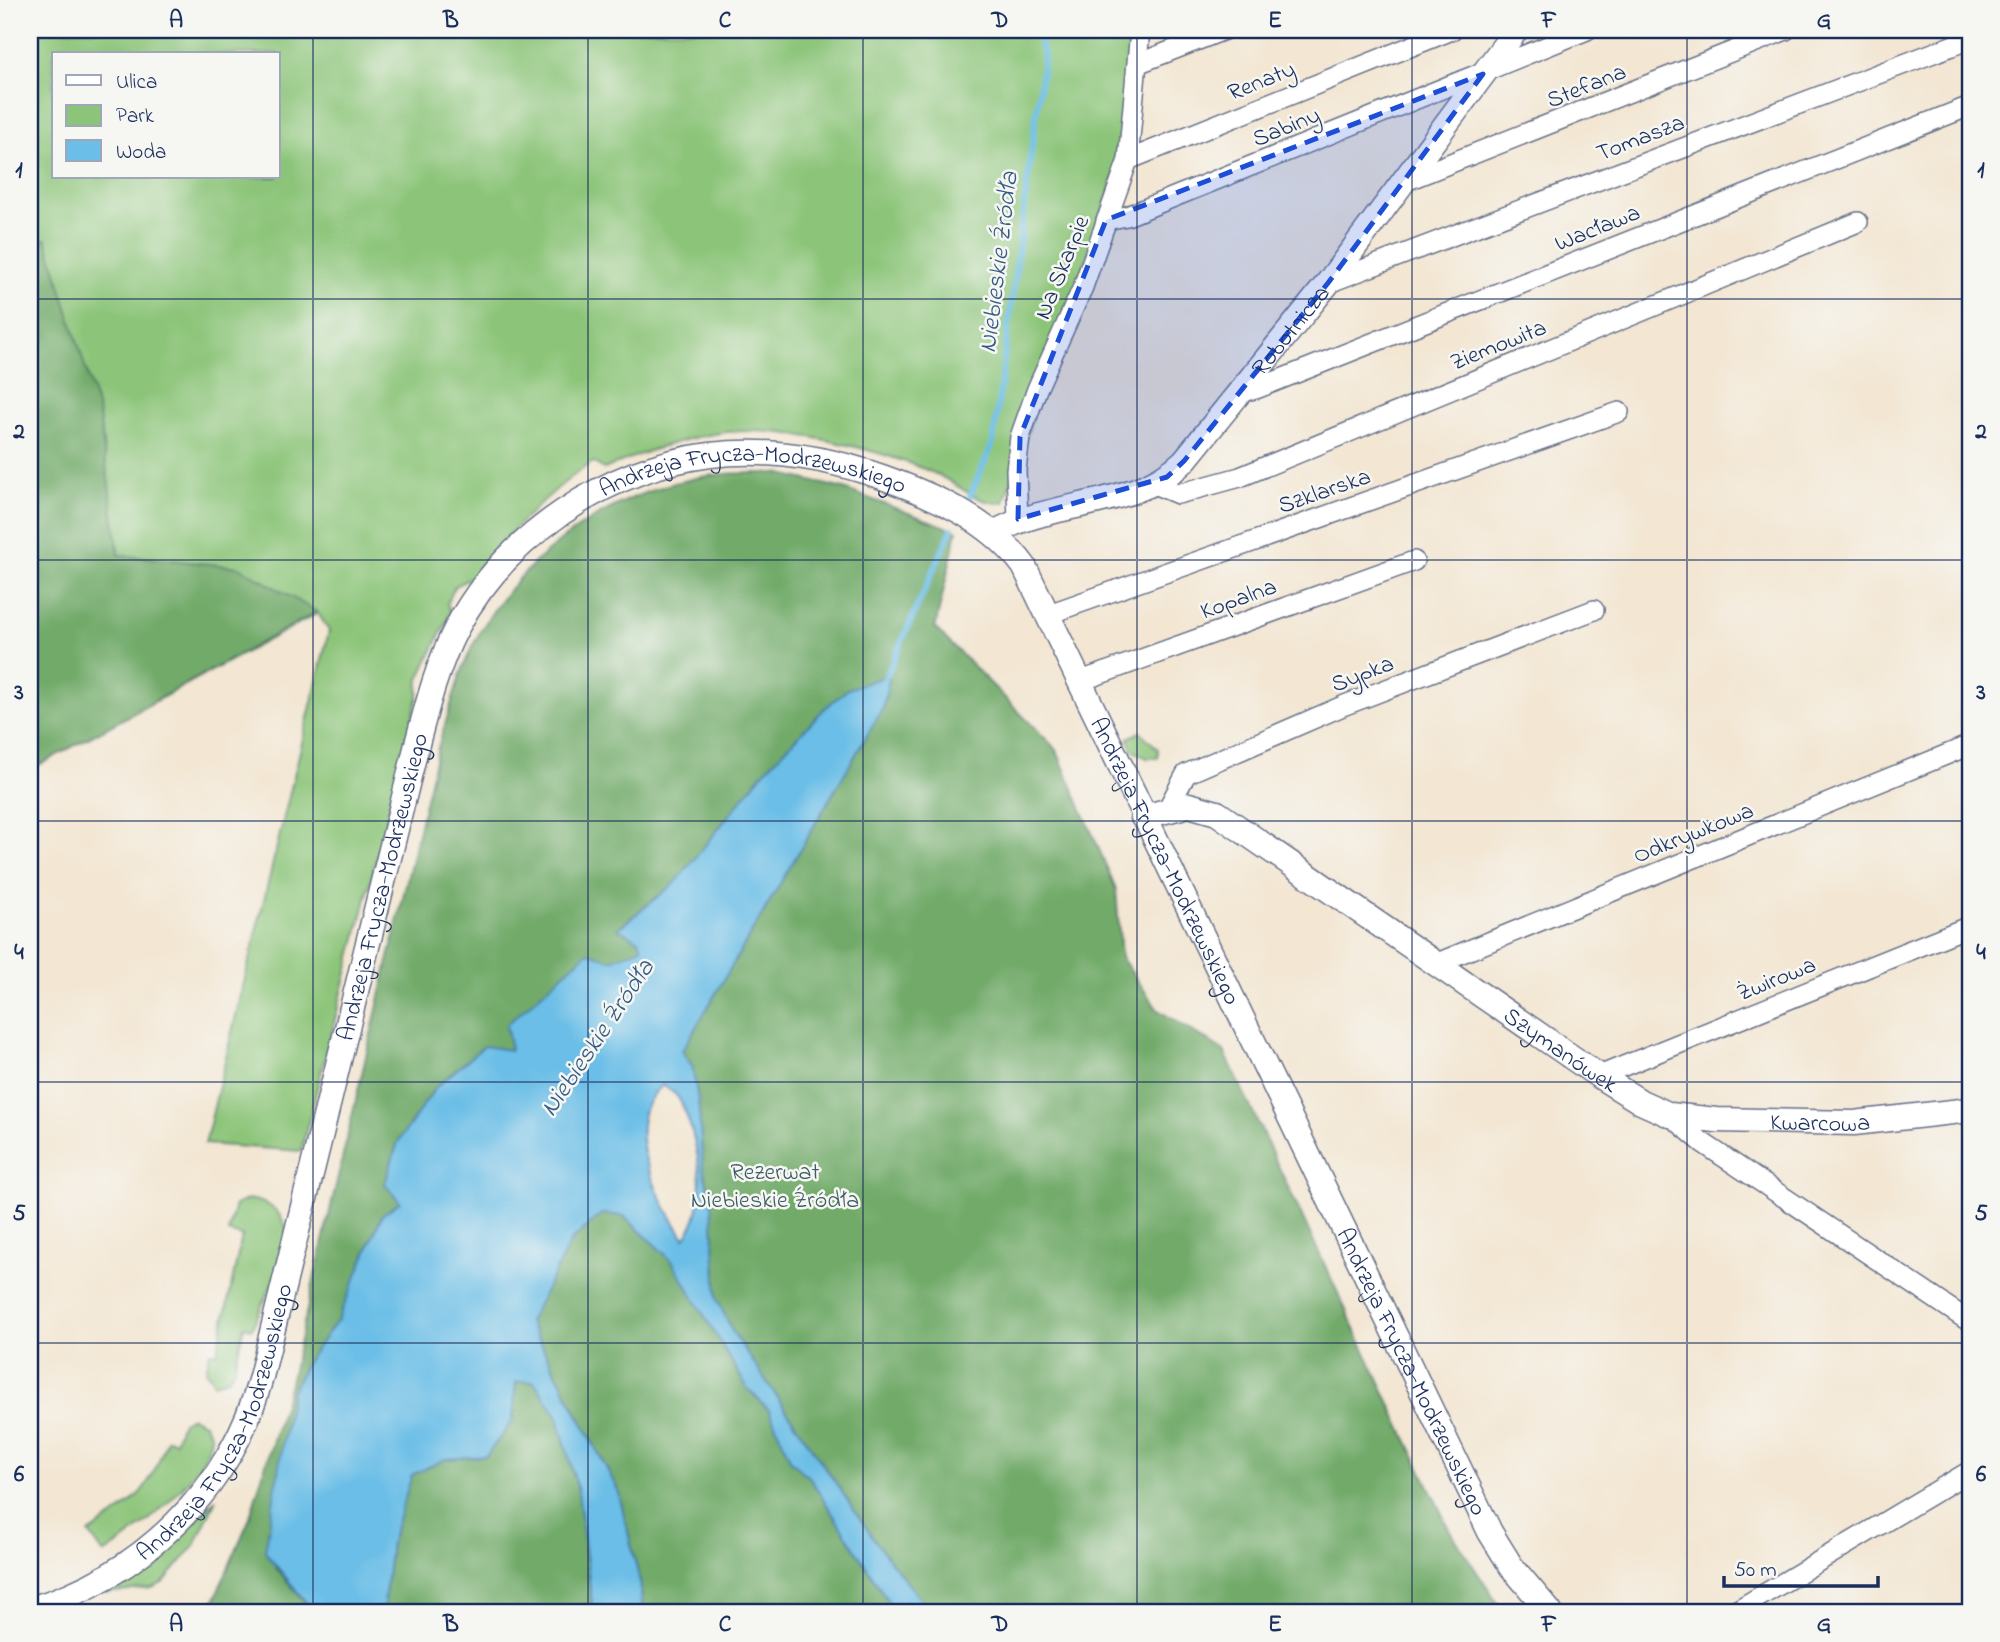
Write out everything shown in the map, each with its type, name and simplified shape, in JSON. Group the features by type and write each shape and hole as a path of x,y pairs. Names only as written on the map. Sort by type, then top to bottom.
{"street":[{"name":"Na Skarpie","path":"1018,519 1016,470 1020,437 1037,389 1083,286 1128,160 1140,30"},
{"path":"1137,64 1224,30"},
{"name":"Renaty","path":"1128,160 1452,30"},
{"name":"Robotnicza","path":"994,533 1018,519 1154,484 1184,461 1328,283 1517,30"},
{"name":"Sabiny","path":"1106,220 1127,216 1483,75 1510,59 1587,30"},
{"name":"Stefana","path":"1403,183 1786,30"},
{"name":"Tomasza","path":"1328,283 1970,38"},
{"name":"Wacława","path":"1240,392 1269,384 1970,106"},
{"name":"Ziemowita","path":"1154,484 1178,494 1240,477 1858,222"},
{"name":"Szklarska","path":"1046,615 1619,412"},
{"name":"Andrzeja Frycza-Modrzewskiego","path":"33,1608 109,1575 172,1528 219,1470 247,1419 261,1377 430,696 457,628 505,562 566,510 614,484 673,463 731,453 780,454 849,466 921,492 994,533 1024,566 1490,1532 1511,1566 1550,1612"},
{"name":"Kopalna","path":"1078,682 1415,561"},
{"name":"Sypka","path":"1168,808 1186,774 1345,705 1594,610"},
{"name":"Odkrywkowa","path":"1435,964 1970,745"},
{"name":"Szymanówek","path":"1143,817 1168,808 1189,805 1217,813 1599,1076 1641,1102 1670,1115 1703,1143 1970,1322"},
{"name":"Żwirowa","path":"1599,1076 1970,926"},
{"name":"Kwarcowa","path":"1670,1115 1716,1120 1854,1124 1970,1110"},
{"path":"1734,1612 1970,1471"}],"highlighted area":[{"path":"1483,74 1328,283 1184,461 1167,477 1018,519 1020,437 1106,220"}],"green space":[{"path":"30,30 1132,30 1120,159 1004,502 995,503 978,498 936,474 889,456 805,436 751,431 711,434 664,446 604,469 593,462 568,480 543,501 473,574 455,586 447,604 451,612 419,679 418,697 301,1151 205,1144 329,631 318,613 30,769"},
{"path":"46,239 98,409 119,555 239,567 317,612 30,770 30,240"},
{"name":"Rezerwat Niebieskie Źródła","path":"778,473 844,489 957,531 935,628 1056,749 1116,889 1121,957 1158,1010 1224,1051 1449,1529 1503,1612 930,1612 878,1545 732,1331 717,1299 712,1205 703,1169 698,1099 692,1066 682,1051 883,708 889,680 848,689 824,709 762,774 676,882 618,928 639,940 643,948 611,960 512,1051 484,1046 436,1087 398,1142 385,1184 400,1202 382,1215 338,1320 307,1361 276,1568 314,1612 196,1612 213,1603 249,1520 289,1387 438,747 464,665 482,629 505,595 533,565 564,538 599,515 674,483 722,474"},
{"path":"1140,732 1158,749 1158,758 1147,758 1132,750 1128,738"},
{"path":"249,1199 273,1208 281,1216 287,1229 276,1276 252,1328 244,1326 234,1369 228,1379 214,1383 206,1371 210,1352 217,1353 242,1236 228,1232 235,1205"},
{"path":"602,1213 624,1216 672,1261 748,1389 769,1410 791,1461 810,1478 895,1612 643,1612 640,1581 618,1490 529,1321 571,1241"},
{"path":"535,1381 558,1417 578,1491 593,1612 383,1612 391,1542 412,1474 445,1459 486,1456 513,1420 516,1382"},
{"path":"191,1417 204,1423 211,1436 198,1468 151,1518 104,1554 89,1533 138,1495 154,1472 167,1439 175,1441 182,1422"},
{"path":"216,1499 195,1545 163,1583 152,1588 105,1593 171,1547"}],"water":[{"path":"883,677 889,679 883,708 682,1051 692,1066 698,1099 703,1169 712,1205 717,1298 732,1331 878,1545 930,1612 895,1612 810,1478 791,1461 769,1410 748,1389 672,1261 624,1216 602,1214 571,1241 529,1322 618,1490 640,1582 643,1612 593,1612 578,1491 558,1417 534,1381 516,1382 513,1420 486,1456 445,1459 412,1475 391,1542 383,1612 314,1612 265,1552 291,1393 307,1361 338,1320 382,1215 400,1202 385,1184 398,1142 436,1087 484,1046 511,1050 506,1025 588,952 611,960 642,948 639,940 618,929 676,882 762,774 824,709 848,689","holes":["663,1085 678,1097 686,1113 699,1170 698,1208 693,1225 684,1238 663,1203 646,1161 642,1140 643,1119 649,1101"]}],"waterway":[{"name":"Niebieskie Źródła","path":"970,496 993,443 1044,55 1035,30"},
{"name":"Niebieskie Źródła","path":"883,683 952,529"}]}
